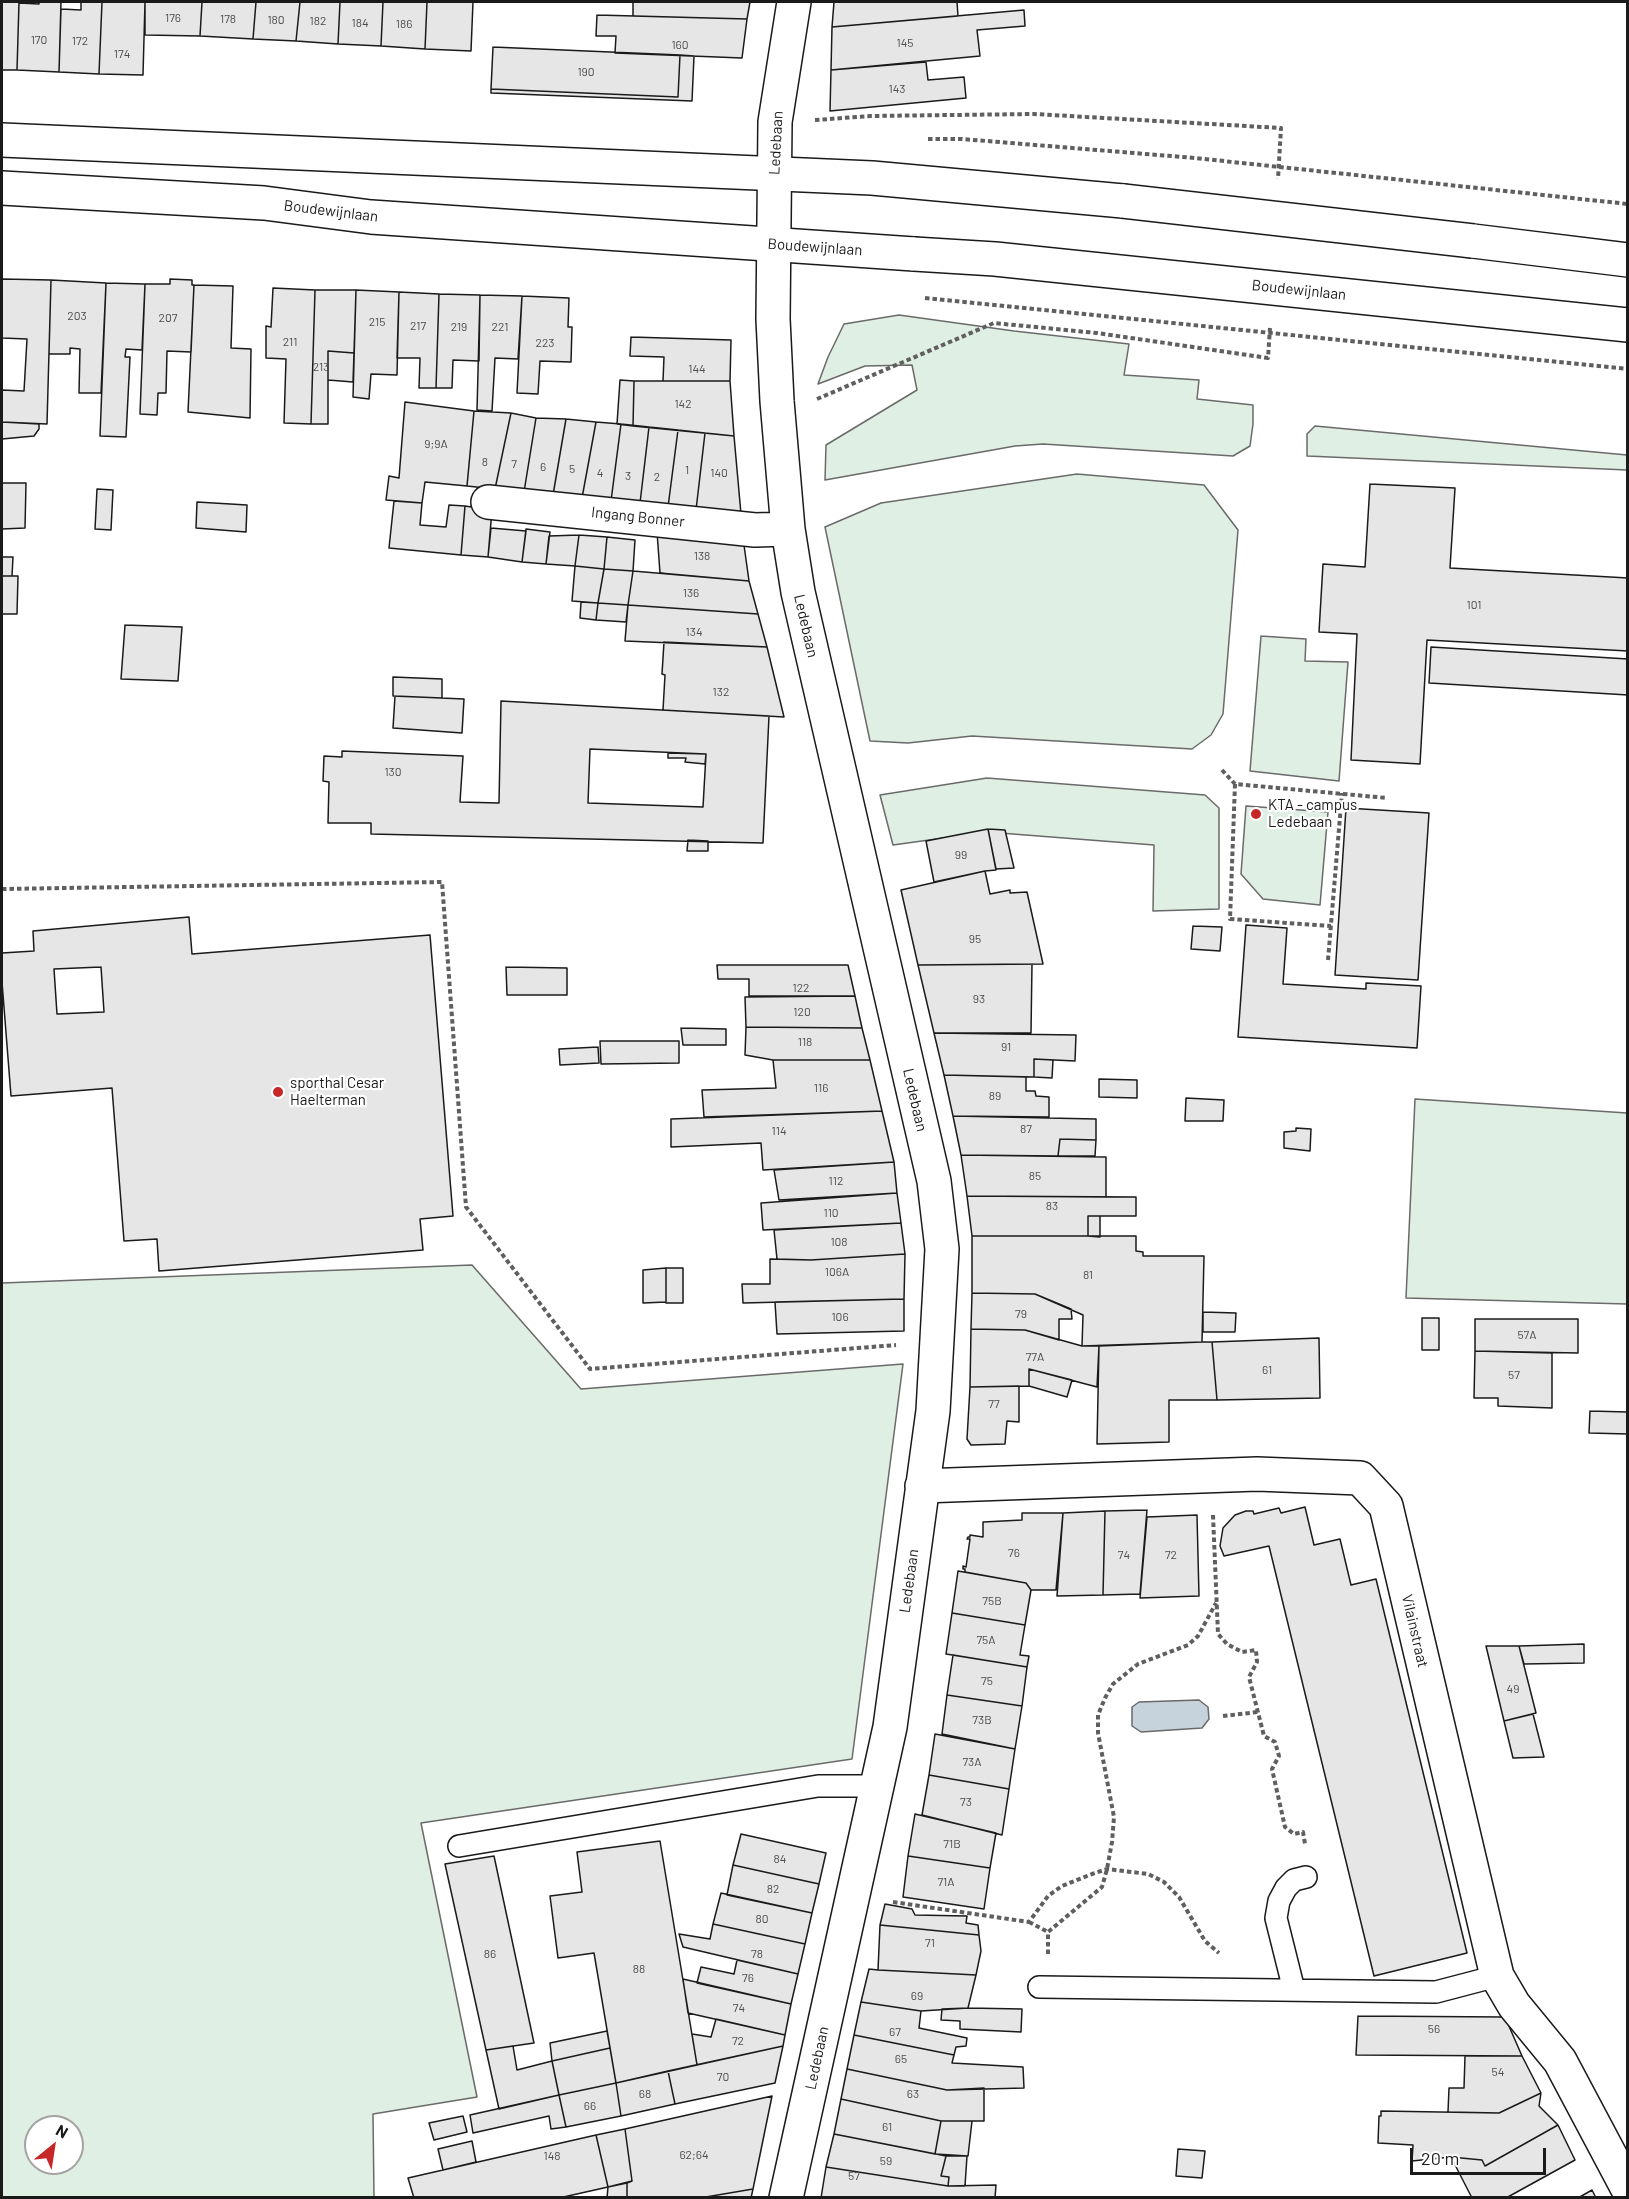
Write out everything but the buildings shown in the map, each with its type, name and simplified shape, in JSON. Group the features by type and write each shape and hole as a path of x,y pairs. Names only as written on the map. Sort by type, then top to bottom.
{"street":[{"name":"Ledebaan","path":"786,2198 890,1727 933,1411 942,1249 934,1181 798,592 788,529 773,319 775,122 794,2"},
{"path":"2,140 775,172 923,182 1259,215 1628,260"},
{"name":"Boudewijnlaan","path":"2,188 264,203 371,217 995,259 1628,325"},
{"name":"Ingang Bonner","path":"488,502 755,530 788,529"},
{"name":"Vilainstraat","path":"922,1486 1257,1474 1360,1478 1386,1506 1497,1976 1514,2005 1560,2061 1628,2189"}],"lane":[{"path":"459,1846 818,1786 876,1786"},
{"path":"1294,1990 1276,1918 1279,1901 1286,1888 1294,1880 1306,1877"},
{"path":"1043,1987 1436,1992 1497,1976"}],"path":[{"path":"928,139 962,139 1195,158 1628,204"},
{"path":"921,298 1628,369"},
{"path":"1222,770 1235,784 1387,798"},
{"path":"1235,784 1230,919 1331,926"},
{"path":"1328,960 1342,793"},
{"path":"2,889 442,882 466,1207 590,1368 938,1342"},
{"path":"1211,1476 1218,1634 1227,1644 1242,1652 1256,1650 1257,1662 1249,1677 1264,1736 1275,1742 1279,1756 1272,1769 1285,1827 1294,1834 1303,1832 1307,1852"},
{"path":"1043,1987 1048,1932 1102,1887 1113,1842 1114,1817 1098,1733 1098,1715 1105,1698 1113,1684 1138,1664 1188,1645 1198,1636 1216,1602"},
{"path":"1223,1716 1258,1712"},
{"path":"1029,1922 1048,1896 1062,1886 1107,1869 1148,1874 1164,1882 1179,1897 1205,1941 1222,1956"},
{"path":"853,1896 1029,1922 1048,1932"}],"green space":[{"path":"899,315 1129,344 1124,375 1199,380 1197,399 1253,405 1250,446 1233,456 1043,444 1015,446 825,480 826,445 917,390 912,365 865,366 818,384 828,357 844,324"},
{"path":"1315,426 1627,455 1627,470 1307,456 1307,434"},
{"path":"1077,474 1204,485 1238,530 1223,714 1211,735 1192,749 972,736 908,743 870,741 825,527 881,503"},
{"path":"1261,636 1306,639 1305,661 1348,662 1339,781 1250,771"},
{"path":"987,778 1205,795 1219,808 1219,909 1153,911 1154,845 987,832 893,845 880,795"},
{"path":"1246,806 1328,812 1320,905 1263,899 1241,874"},
{"path":"1415,1099 1627,1113 1627,1304 1406,1298"},
{"path":"472,1265 581,1389 903,1364 852,1759 421,1823 477,2097 373,2114 374,2197 2,2197 2,1283"}],"shaded area":[{"path":"1199,1700 1208,1707 1209,1719 1202,1728 1141,1732 1132,1726 1132,1707 1139,1702"}],"place":[{"name":"KTA - campus Ledebaan","path":"1256,814"},
{"name":"sporthal Cesar Haelterman","path":"278,1092"}]}
